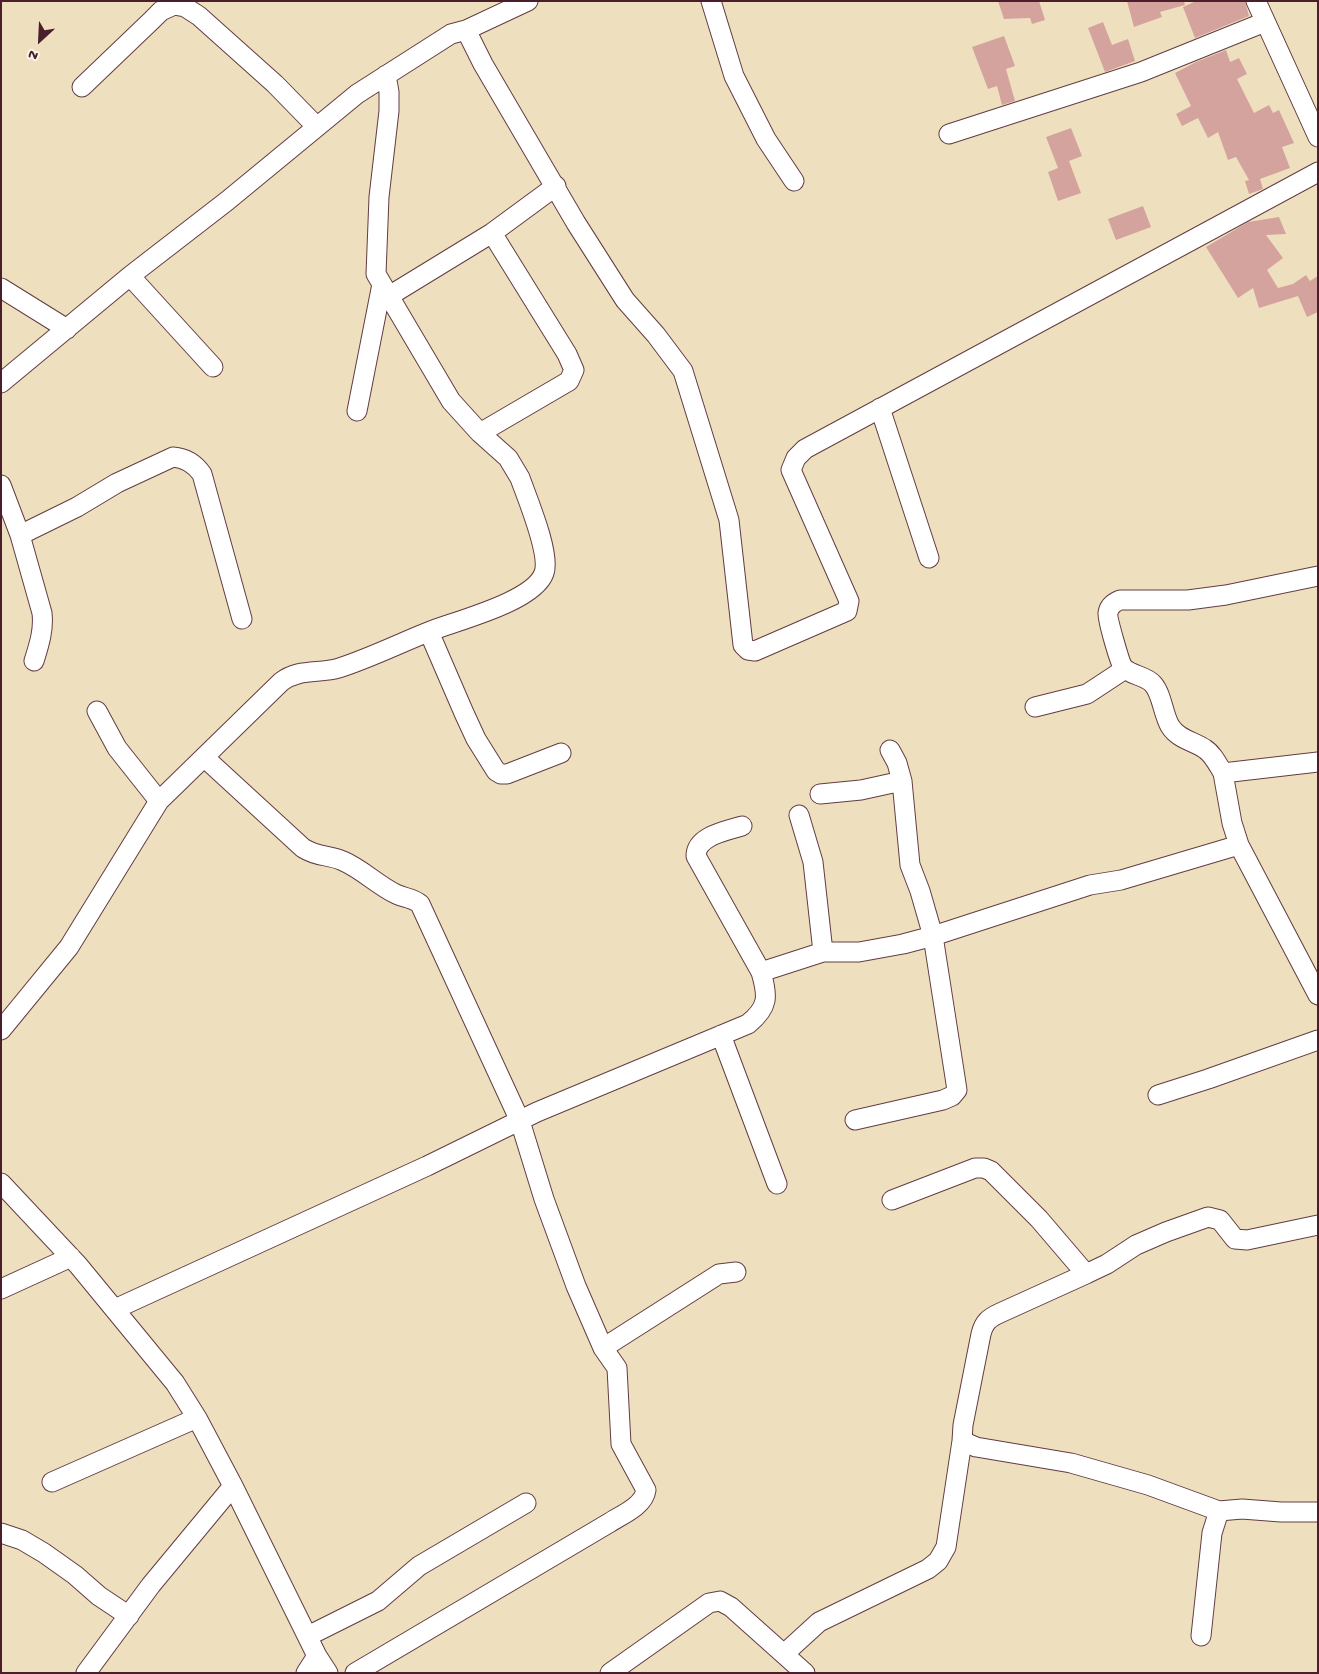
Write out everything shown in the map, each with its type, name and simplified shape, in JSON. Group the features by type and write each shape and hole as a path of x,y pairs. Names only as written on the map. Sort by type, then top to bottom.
{"street":[{"path":"1,383 130,276 357,94 451,34 466,30 528,1"},
{"path":"710,1 734,76 766,139 794,181"},
{"path":"1256,1 1318,137"},
{"path":"82,87 161,11 174,4 199,16 275,84 317,126"},
{"path":"949,134 1141,72 1264,22"},
{"path":"466,30 483,64 576,223 625,300 656,335 683,371 729,520 743,645 748,650 755,650 847,611 849,601 791,470 796,458 805,449 1318,172"},
{"path":"1,1030 69,947 159,801 288,677 300,672 327,671 340,667 384,652 429,632 507,603 540,582 545,572 546,559 520,478 508,458 480,433 451,401 376,274 379,198 389,111 389,92 386,75"},
{"path":"357,411 385,290 492,233 556,186"},
{"path":"480,433 569,380 574,370 567,354 492,233"},
{"path":"130,276 213,367"},
{"path":"1,288 67,329"},
{"path":"880,408 928,558"},
{"path":"20,535 116,484 173,458 181,458 196,466 202,474 242,619"},
{"path":"1,485 20,535 43,623 42,636 34,662"},
{"path":"1318,576 1235,594 1188,600 1118,600 1109,608 1108,617 1122,665 1125,669 1152,682 1158,691 1160,702 1170,726 1178,736 1206,750 1223,773 1232,822 1239,845 1318,995"},
{"path":"429,632 464,713 481,747 496,771 501,774 507,774 561,753"},
{"path":"1035,707 1087,694 1125,669"},
{"path":"97,711 117,748 159,801"},
{"path":"855,1120 943,1100 952,1096 957,1090 933,936 920,891 910,865 902,781 897,763 890,750"},
{"path":"204,758 303,848 319,856 331,857 346,862 396,894 413,899 420,904 520,1121 544,1199 572,1278 603,1348 618,1368 621,1444 646,1487 645,1497 638,1504 609,1523 356,1673"},
{"path":"1223,773 1318,762"},
{"path":"820,794 861,790 902,781"},
{"path":"799,815 813,862 823,952"},
{"path":"114,1309 427,1166 537,1112 748,1024 761,1011 767,996 761,972 696,856 698,847 707,838 742,826"},
{"path":"761,972 823,952 858,952 903,944 1083,887 1121,880 1239,845"},
{"path":"721,1035 777,1184"},
{"path":"1158,1094 1208,1079 1318,1040"},
{"path":"892,1200 975,1168 984,1168 991,1171 1039,1219 1086,1274"},
{"path":"1,1182 70,1256 175,1383 197,1418 233,1486 268,1561 317,1656 328,1673"},
{"path":"784,1654 818,1622 928,1569 938,1561 946,1547 963,1425 982,1334 989,1318 1107,1264 1136,1245 1208,1217 1220,1220 1235,1239 1247,1240 1318,1225"},
{"path":"1,1289 70,1256"},
{"path":"603,1348 719,1274 736,1272"},
{"path":"52,1482 197,1418"},
{"path":"962,1441 976,1447 1071,1463 1148,1485 1219,1511 1242,1508 1282,1512 1318,1512"},
{"path":"86,1673 151,1586 233,1486"},
{"path":"308,1636 378,1601 419,1566 526,1503"},
{"path":"1201,1636 1212,1533 1219,1511"},
{"path":"1,1533 22,1540 44,1554 74,1574 99,1596 129,1616"},
{"path":"610,1673 709,1602 716,1601 725,1602 805,1673"},
{"path":"306,1673 317,1656"}],"building":[{"path":"998,1 1039,1 1045,20 1032,24 1030,18 1004,19"},
{"path":"1127,1 1184,1 1185,5 1160,12 1162,17 1134,27"},
{"path":"1196,1 1245,1 1249,16 1195,38 1183,7"},
{"path":"1103,22 1112,45 1128,39 1135,61 1105,72 1088,28"},
{"path":"1004,36 1015,66 1006,69 1015,101 1002,105 997,86 988,89 972,47"},
{"path":"1226,50 1230,62 1239,58 1247,74 1237,79 1254,113 1269,105 1273,113 1279,110 1294,143 1282,147 1290,168 1260,179 1263,189 1249,194 1245,181 1249,180 1236,157 1228,160 1218,132 1208,138 1198,118 1182,126 1176,114 1191,106 1175,73"},
{"path":"1071,128 1082,156 1069,161 1081,193 1058,201 1048,172 1058,168 1046,137"},
{"path":"1143,206 1151,227 1116,240 1108,219"},
{"path":"1279,217 1286,234 1266,235 1283,258 1267,270 1278,288 1293,284 1306,275 1310,281 1318,276 1318,312 1307,317 1298,296 1259,308 1253,288 1238,298 1206,247 1248,222"}]}
